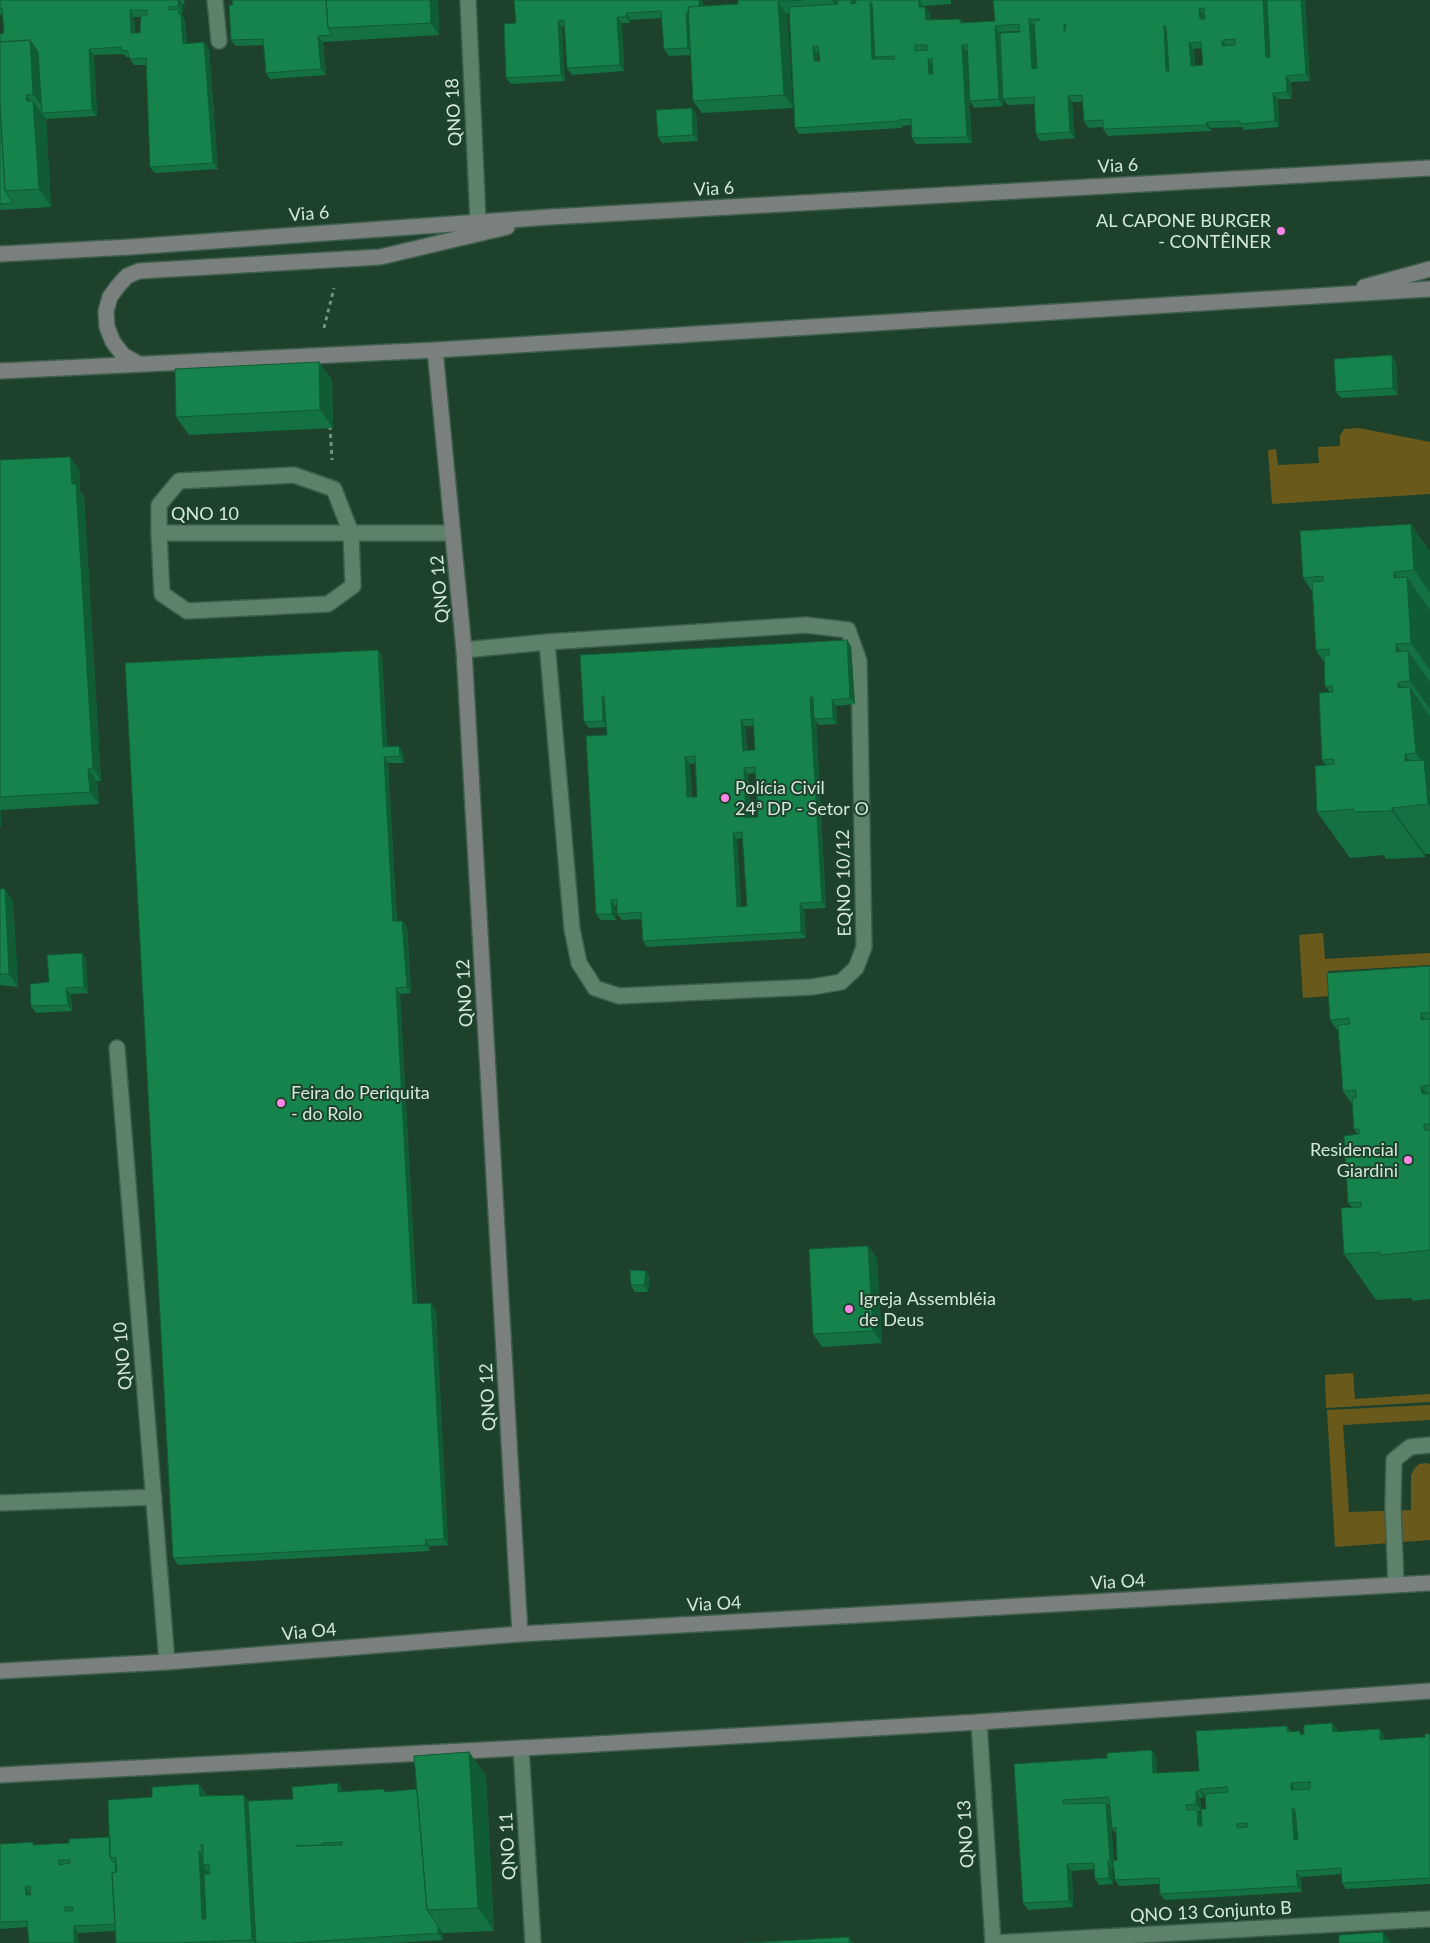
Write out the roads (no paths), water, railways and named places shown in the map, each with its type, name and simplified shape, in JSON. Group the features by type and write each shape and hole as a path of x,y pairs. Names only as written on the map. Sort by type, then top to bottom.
{"main road":[{"name":"Via 6","path":"0,254 130,247 550,217 1430,168"},
{"path":"138,363 124,355 113,342 107,327 106,311 110,297 118,286 127,276 139,270 380,257 550,217"},
{"path":"1333,295 1430,269"},
{"path":"0,371 436,350 1430,289"},
{"name":"QNO 12","path":"436,350 464,650 520,1634"},
{"name":"Via O4","path":"0,1670 167,1662 520,1634 1430,1583"},
{"path":"0,1775 979,1722 1430,1691"}],"street":[{"path":"215,0 219,41"},
{"name":"QNO 18","path":"468,0 478,222"},
{"path":"159,533 159,505 179,481 294,475 334,490 351,533"},
{"name":"QNO 10","path":"351,533 353,586 328,604 187,611 162,594 159,533 351,533 453,533"},
{"name":"EQNO 10/12","path":"806,625 848,630 859,661 864,947 856,968 841,982 812,987 619,996 595,988 579,963 572,929 547,642 806,625"},
{"path":"464,650 547,642"},
{"name":"QNO 10","path":"117,1048 167,1662"},
{"path":"1396,1585 1393,1507 1394,1460 1410,1447 1430,1445"},
{"path":"0,1503 154,1497"},
{"name":"QNO 13","path":"979,1722 993,1943"},
{"name":"QNO 11","path":"521,1748 533,1943"},
{"name":"QNO 13 Conjunto B","path":"993,1943 1430,1919"}],"place":[{"name":"AL CAPONE BURGER - CONTÊINER","path":"1281,231"},
{"name":"Polícia Civil 24ª DP - Setor O","path":"725,798"},
{"name":"Feira do Periquita - do Rolo","path":"281,1103"},
{"name":"Residencial Giardini","path":"1408,1160"},
{"name":"Igreja Assembléia de Deus","path":"849,1309"}]}
